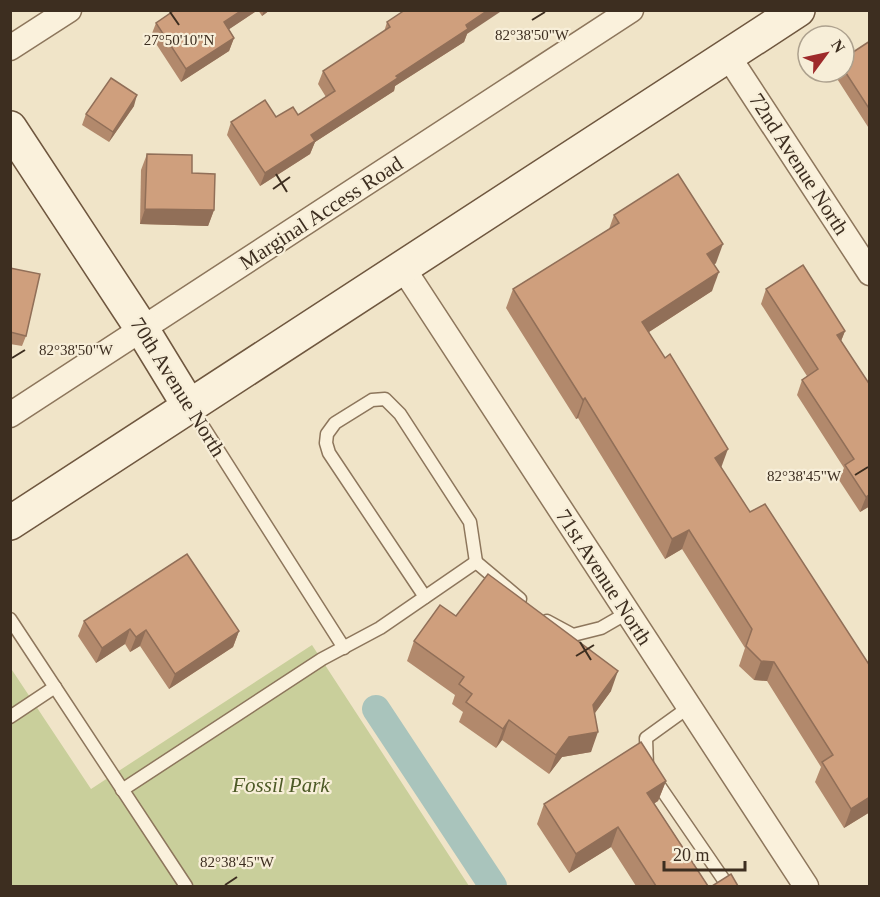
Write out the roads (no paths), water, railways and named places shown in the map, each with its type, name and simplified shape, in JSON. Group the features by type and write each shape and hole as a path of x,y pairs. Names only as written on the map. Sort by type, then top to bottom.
{"main road":[{"path":"10,523 798,10"},
{"name":"70th Avenue North","path":"10,128 142,329 189,406"}],"street":[{"path":"10,48 69,10"},
{"name":"Marginal Access Road","path":"10,415 631,10"},
{"name":"72nd Avenue North","path":"728,56 870,273"},
{"name":"71st Avenue North","path":"402,268 806,886"}],"lane":[{"path":"425,597 329,453 326,443 327,434 335,423 372,400 385,399 400,414 470,522 476,562 529,608 573,635 602,628 627,613"},
{"name":"70th Avenue North","path":"189,406 344,648"},
{"path":"122,790 322,659 380,628 476,562"},
{"path":"11,621 186,886"},
{"path":"10,717 55,687"},
{"path":"689,707 646,738 647,768 728,886"}],"waterway":[{"path":"376,709 493,886"}],"park label":[{"name":"Fossil Park","path":"281,785"}]}
